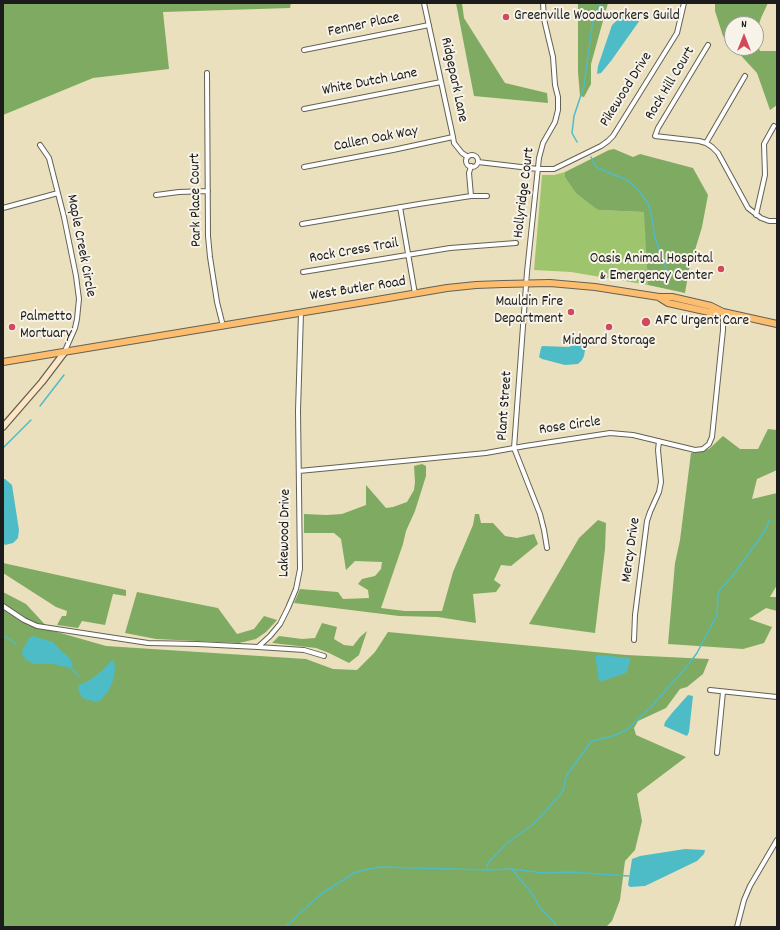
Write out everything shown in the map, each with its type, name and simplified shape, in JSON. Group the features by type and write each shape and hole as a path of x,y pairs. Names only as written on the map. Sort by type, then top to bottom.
{"main road":[{"name":"West Butler Road","path":"3,362 476,285 550,283 595,287 659,297 672,297 711,306 723,312 777,324"},
{"path":"3,427 42,382 64,353"}],"street":[{"name":"Ridgepark Lane","path":"424,3 452,137 454,143 462,153 468,157"},
{"name":"Hollyridge Court","path":"526,284 538,169 543,144 555,122 558,110 558,97 555,85 553,57 544,19 544,3"},
{"name":"Pikewood Drive","path":"538,169 554,169 601,146 613,136 677,33 684,3"},
{"name":"Fenner Place","path":"304,50 429,25"},
{"name":"Rock Hill Court","path":"706,143 655,136 658,128 708,45"},
{"name":"Park Place Court","path":"207,73 208,236 210,257 223,326"},
{"path":"745,76 706,143 716,150 746,206 756,215 766,220 777,221"},
{"name":"White Dutch Lane","path":"304,109 441,82"},
{"path":"756,215 766,175 764,144 774,126"},
{"name":"Callen Oak Way","path":"304,167 452,137"},
{"name":"Maple Creek Circle","path":"40,145 49,158 58,193 73,260 79,299 75,328 64,353"},
{"path":"470,166 466,162 470,155 478,157 478,162"},
{"path":"470,166 476,165 478,162 538,169"},
{"path":"470,166 469,173 471,196"},
{"path":"156,195 179,192 208,191"},
{"path":"3,208 58,193"},
{"path":"302,224 471,196 487,196"},
{"path":"400,207 415,294"},
{"name":"Rock Cress Trail","path":"304,272 450,248 516,243"},
{"name":"Plant Street","path":"526,284 514,448 540,514 546,548"},
{"name":"Rose Circle","path":"299,471 486,453 532,444 610,433 634,435 697,450 705,448 711,440 723,330 723,312"},
{"name":"Lakewood Drive","path":"258,647 276,629 283,618 292,599 298,581 300,558 298,411 300,313"},
{"name":"Mercy Drive","path":"634,640 635,615 647,521 659,492 661,482 658,450 659,441"},
{"path":"3,606 32,624 42,627 148,643 304,650 324,656"},
{"path":"710,690 777,697"},
{"path":"717,754 723,692"},
{"path":"737,927 744,900 750,886 777,840"}],"green space":[{"path":"3,3 291,3 290,8 163,12 169,69 93,78 3,115"},
{"path":"456,3 462,3 464,18 505,83 547,93 548,103 474,96"},
{"path":"578,3 608,3 591,64 591,84 584,97 580,96 578,72"},
{"path":"715,3 768,3 762,16 724,16 724,37 715,11"},
{"path":"764,51 777,51 777,105 770,110 757,73 741,56 764,56"},
{"path":"614,149 633,157 640,154 693,168 708,195 702,227 689,270 685,293 648,285 644,212 598,210 576,193 565,177 565,172 609,150"},
{"path":"565,172 565,177 598,210 645,212 648,285 571,272 534,270 542,175 554,175"},
{"path":"768,429 777,430 777,470 757,479 752,499 777,493 777,585 770,597 777,597 777,611 766,608 749,619 772,627 764,643 743,649 668,644 675,563 680,540 691,453 709,449 723,436 740,449 758,449"},
{"path":"422,464 426,466 426,476 381,608 405,611 442,611 453,572 473,525 475,514 479,514 481,523 493,523 505,536 517,538 534,534 538,544 511,566 501,565 494,580 501,585 496,592 473,594 476,623 438,617 399,616 294,603 300,589 338,592 343,599 369,598 368,590 358,584 362,579 375,576 381,569 382,562 355,561 346,570 341,539 334,533 304,533 304,514 342,514 366,505 366,485 386,508 407,502 414,490 414,466"},
{"path":"598,520 606,523 605,549 595,633 529,624 579,538"},
{"path":"3,563 126,590 126,596 113,594 105,625 82,621 78,628 57,625 62,616 66,616 67,611 56,607 3,573"},
{"path":"3,592 26,604 50,630 106,646 306,659 333,669 357,670 375,652 388,632 626,655 709,659 703,674 687,687 680,689 666,708 638,721 634,728 636,735 686,757 637,794 642,821 635,850 625,861 620,900 612,921 606,927 3,927"},
{"path":"137,592 218,608 237,634 254,629 264,616 277,620 266,632 256,639 239,643 156,639 125,633"},
{"path":"322,623 337,627 334,639 344,645 353,646 367,631 359,655 349,663 316,648 272,643 279,636 302,639 315,638"}],"water":[{"path":"627,11 641,14 640,20 611,61 601,73 597,74 598,66 612,25"},
{"path":"581,340 585,341 586,344 584,356 578,364 565,365 539,357 542,346 569,347"},
{"path":"3,479 12,485 19,530 18,538 13,543 5,545 3,543"},
{"path":"32,636 53,642 69,657 73,665 71,668 52,664 34,664 26,660 22,655 23,649 29,638"},
{"path":"596,656 630,658 626,673 599,681"},
{"path":"112,660 114,661 115,670 113,681 109,690 101,700 96,702 82,698 78,688 79,685 90,680 103,670"},
{"path":"688,695 693,696 689,732 687,736 664,726 665,722"},
{"path":"685,849 705,850 704,854 697,861 645,886 630,887 628,885 632,859 640,856"}],"waterway":[{"path":"577,142 572,133 574,116 584,86 593,19 601,3"},
{"path":"591,157 596,167 627,180 636,188 648,203 655,238 667,271"},
{"path":"40,406 64,375"},
{"path":"3,448 31,420"},
{"path":"487,870 488,863 506,844 536,822 563,791 566,776 590,743 613,736 628,729 652,706 688,665 697,653 717,615 718,595 720,590 734,574 757,542 767,527 769,520"},
{"path":"3,635 16,644"},
{"path":"71,668 79,676"},
{"path":"285,927 321,894 354,873 381,867 487,870 512,869 544,873 569,872 629,876"},
{"path":"512,869 533,895 540,908 555,923 556,927"}],"place":[{"name":"Greenville Woodworkers Guild","path":"506,17"},
{"name":"Oasis Animal Hospital & Emergency Center","path":"721,269"},
{"name":"Mauldin Fire Department","path":"571,312"},
{"name":"AFC Urgent Care","path":"646,322"},
{"name":"Palmetto Mortuary","path":"12,327"},
{"name":"Midgard Storage","path":"609,327"}]}
